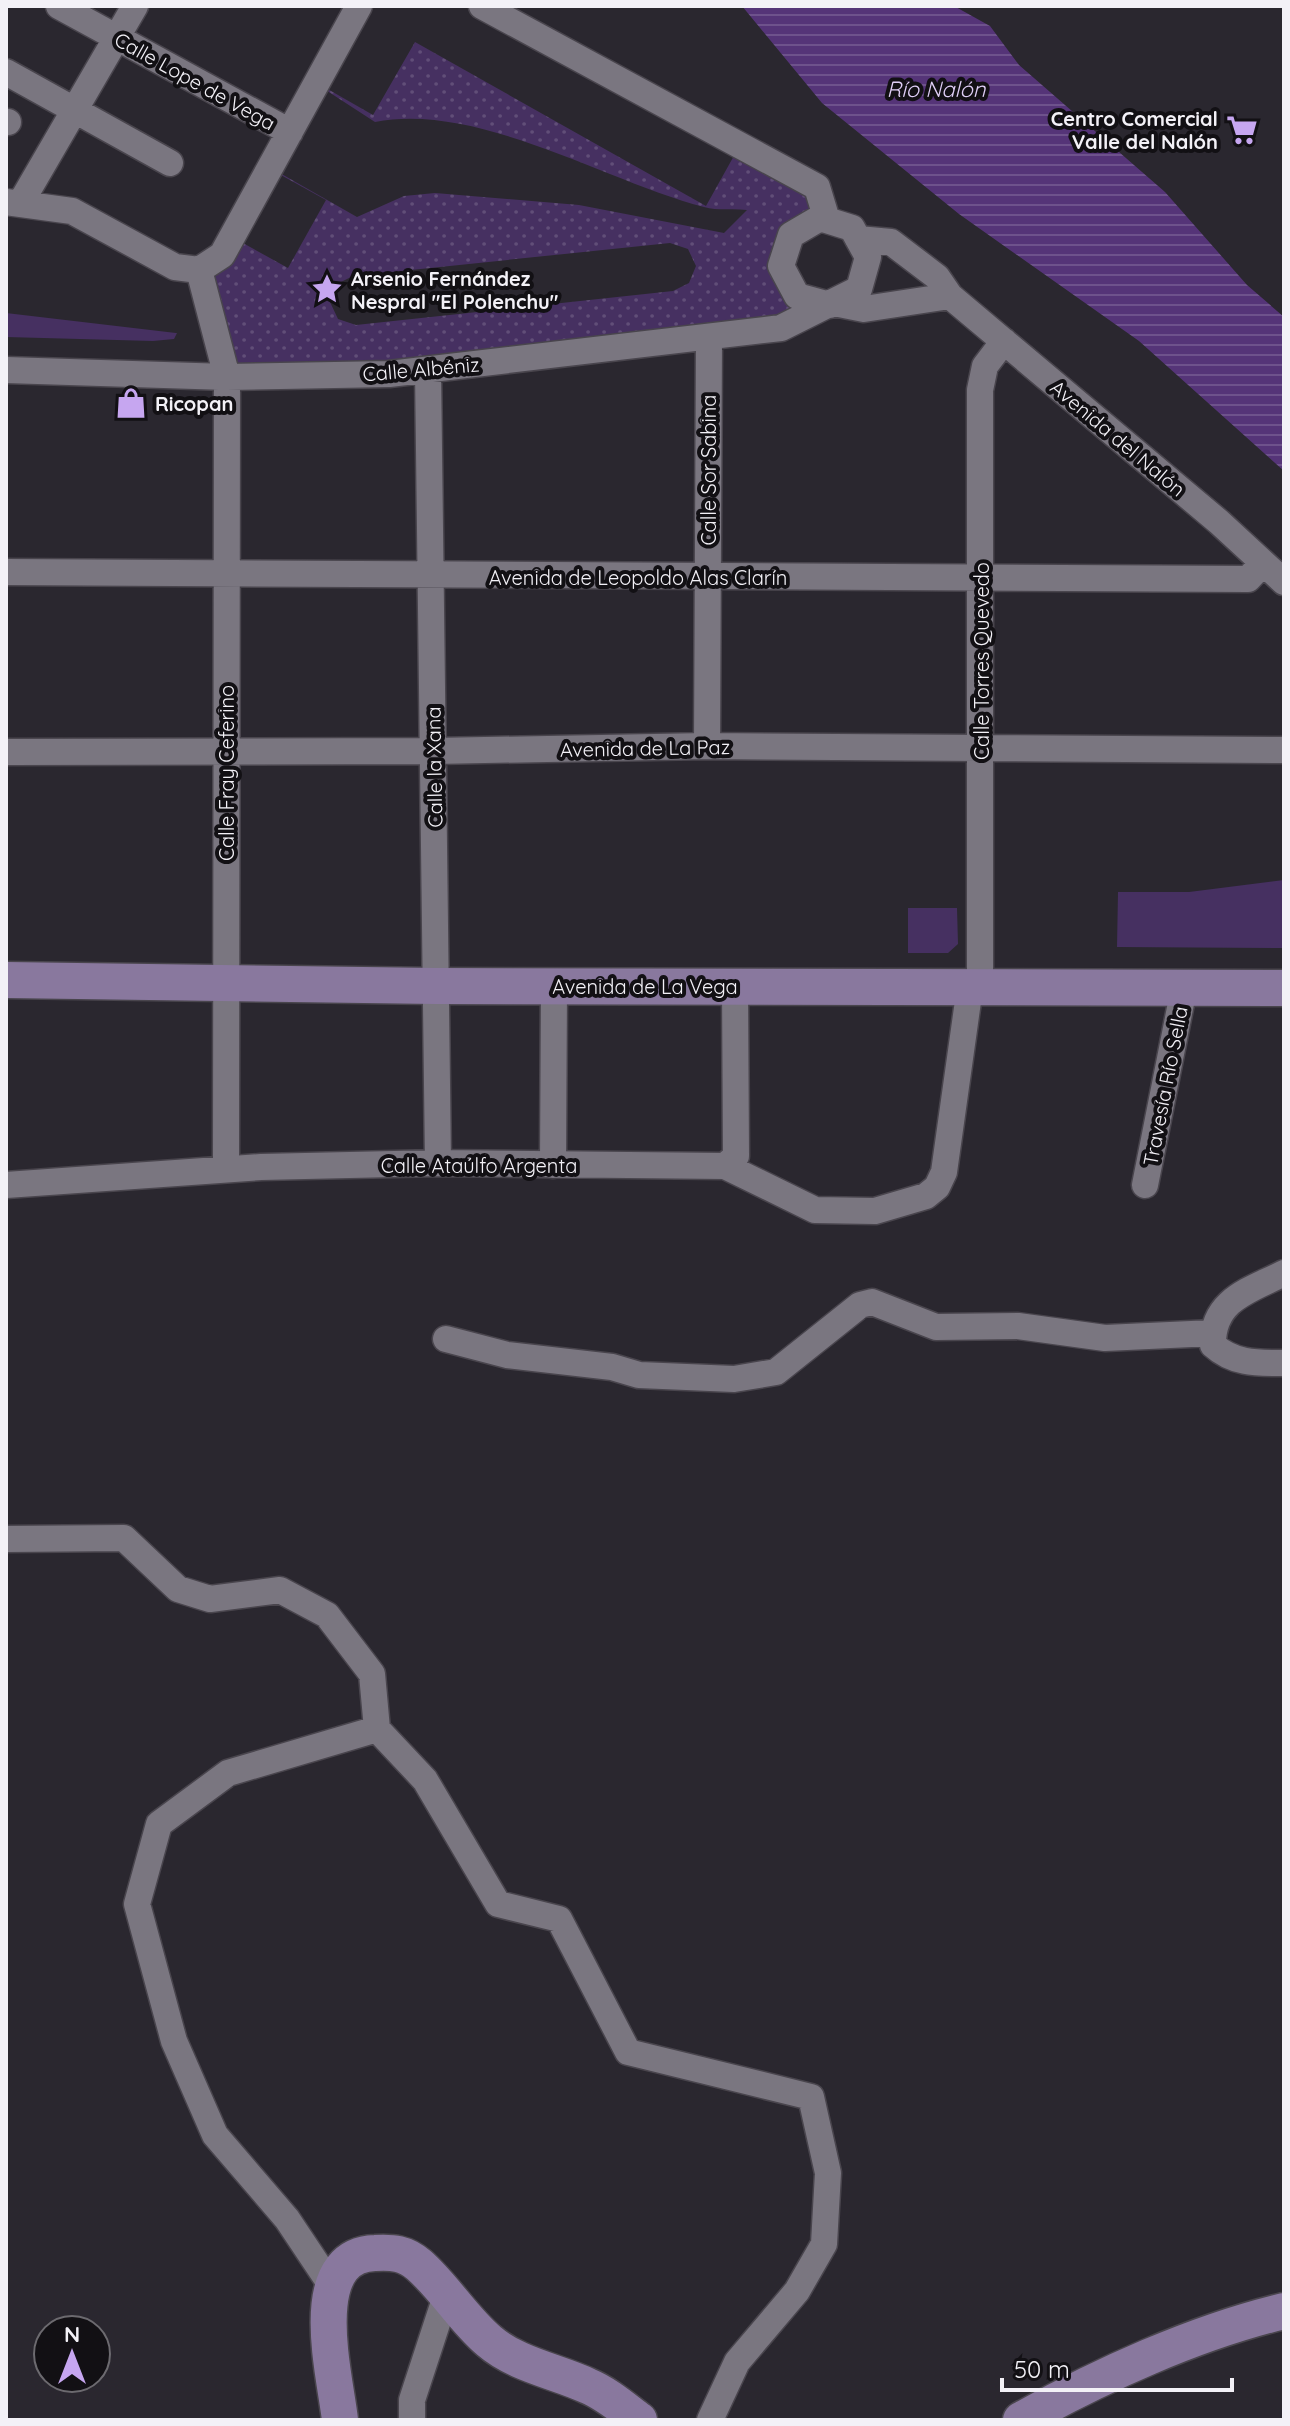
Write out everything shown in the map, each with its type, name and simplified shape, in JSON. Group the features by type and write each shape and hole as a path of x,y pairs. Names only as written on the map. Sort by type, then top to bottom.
{"street":[{"name":"Calle Lope de Vega","path":"59,6 290,132"},
{"path":"135,6 75,111 13,203 72,211 175,267 199,270 222,255 359,6"},
{"path":"482,6 817,187 827,220"},
{"path":"6,72 170,163"},
{"path":"832,304 859,289 868,257 852,228 820,218 791,235 781,266 797,296 832,304 864,309 950,296"},
{"name":"Avenida del Nalón","path":"858,239 891,242 937,277 950,296 1284,582"},
{"name":"Calle Fray Ceferino","path":"199,270 227,377 226,1168"},
{"name":"Calle Albéniz","path":"6,370 227,377 389,374 781,328 832,304"},
{"name":"Calle Sor Sabina","path":"707,746 709,337"},
{"name":"Calle Torres Quevedo","path":"937,1187 944,1172 975,987 980,748 980,390 985,366 1004,341"},
{"name":"Calle la Xana","path":"428,370 438,1163"},
{"name":"Avenida de Leopoldo Alas Clarín","path":"6,572 1248,579 1263,563"},
{"name":"Avenida de La Paz","path":"6,752 434,751 707,746 1284,750"},
{"name":"Avenida de La Vega","path":"6,980 436,986 1284,988"},
{"path":"553,1165 554,986"},
{"path":"725,1166 736,1156 735,986"},
{"name":"Travesía Río Sella","path":"1145,1185 1184,988"},
{"name":"Calle Ataúlfo Argenta","path":"6,1185 226,1168 438,1163 725,1166 815,1210 875,1211 926,1196 937,1187"},
{"path":"1284,1273 1237,1294 1220,1313 1213,1333 1213,1345 1225,1355 1248,1362 1284,1363"},
{"path":"446,1339 507,1355 612,1367 639,1375 734,1379 776,1372 860,1305 872,1302 936,1327 1018,1326 1105,1338 1213,1333"},
{"path":"6,1539 124,1538 178,1589 210,1599 280,1590 327,1615 372,1674 377,1729 425,1780 498,1904 559,1919 628,2052 811,2097 828,2173 824,2244 797,2291 737,2362 710,2420"},
{"path":"331,2285 287,2219 215,2135 174,2041 137,1904 159,1824 228,1773 377,1729"},
{"path":"340,2420 328,2307 331,2285 342,2265 367,2253 398,2252 419,2265 490,2342 527,2363 589,2386 639,2420"},
{"path":"412,2420 412,2400 446,2296"},
{"path":"1021,2420 1058,2399 1155,2356 1284,2311"}],"shaded area":[{"path":"415,42 706,206 740,145 817,187 820,218 781,266 830,305 781,328 227,377 199,270 232,237 288,268 326,200 270,169 317,83 373,115","holes":["318,85 375,122 415,119 456,123 541,147 704,207 747,210 724,233 579,205 435,193 404,196 357,217 271,168","670,243 688,249 696,266 689,283 673,291 356,325 338,319 330,302 337,284 353,276"]},
{"path":"6,313 177,333 174,339 153,341 6,337"},
{"path":"1284,880 1283,948 1117,947 1118,892 1189,892"},
{"path":"908,908 957,908 958,944 948,953 908,953"}],"water":[{"name":"Río Nalón","path":"742,6 954,6 990,26 1019,65 1165,192 1247,285 1284,317 1284,471 1139,341 959,214 822,103"}],"place":[{"name":"Centro Comercial Valle del Nalón","path":"1242,130"},
{"name":"Arsenio Fernández Nespral \"El Polenchu\"","path":"327,289"},
{"name":"Ricopan","path":"131,403"}]}
